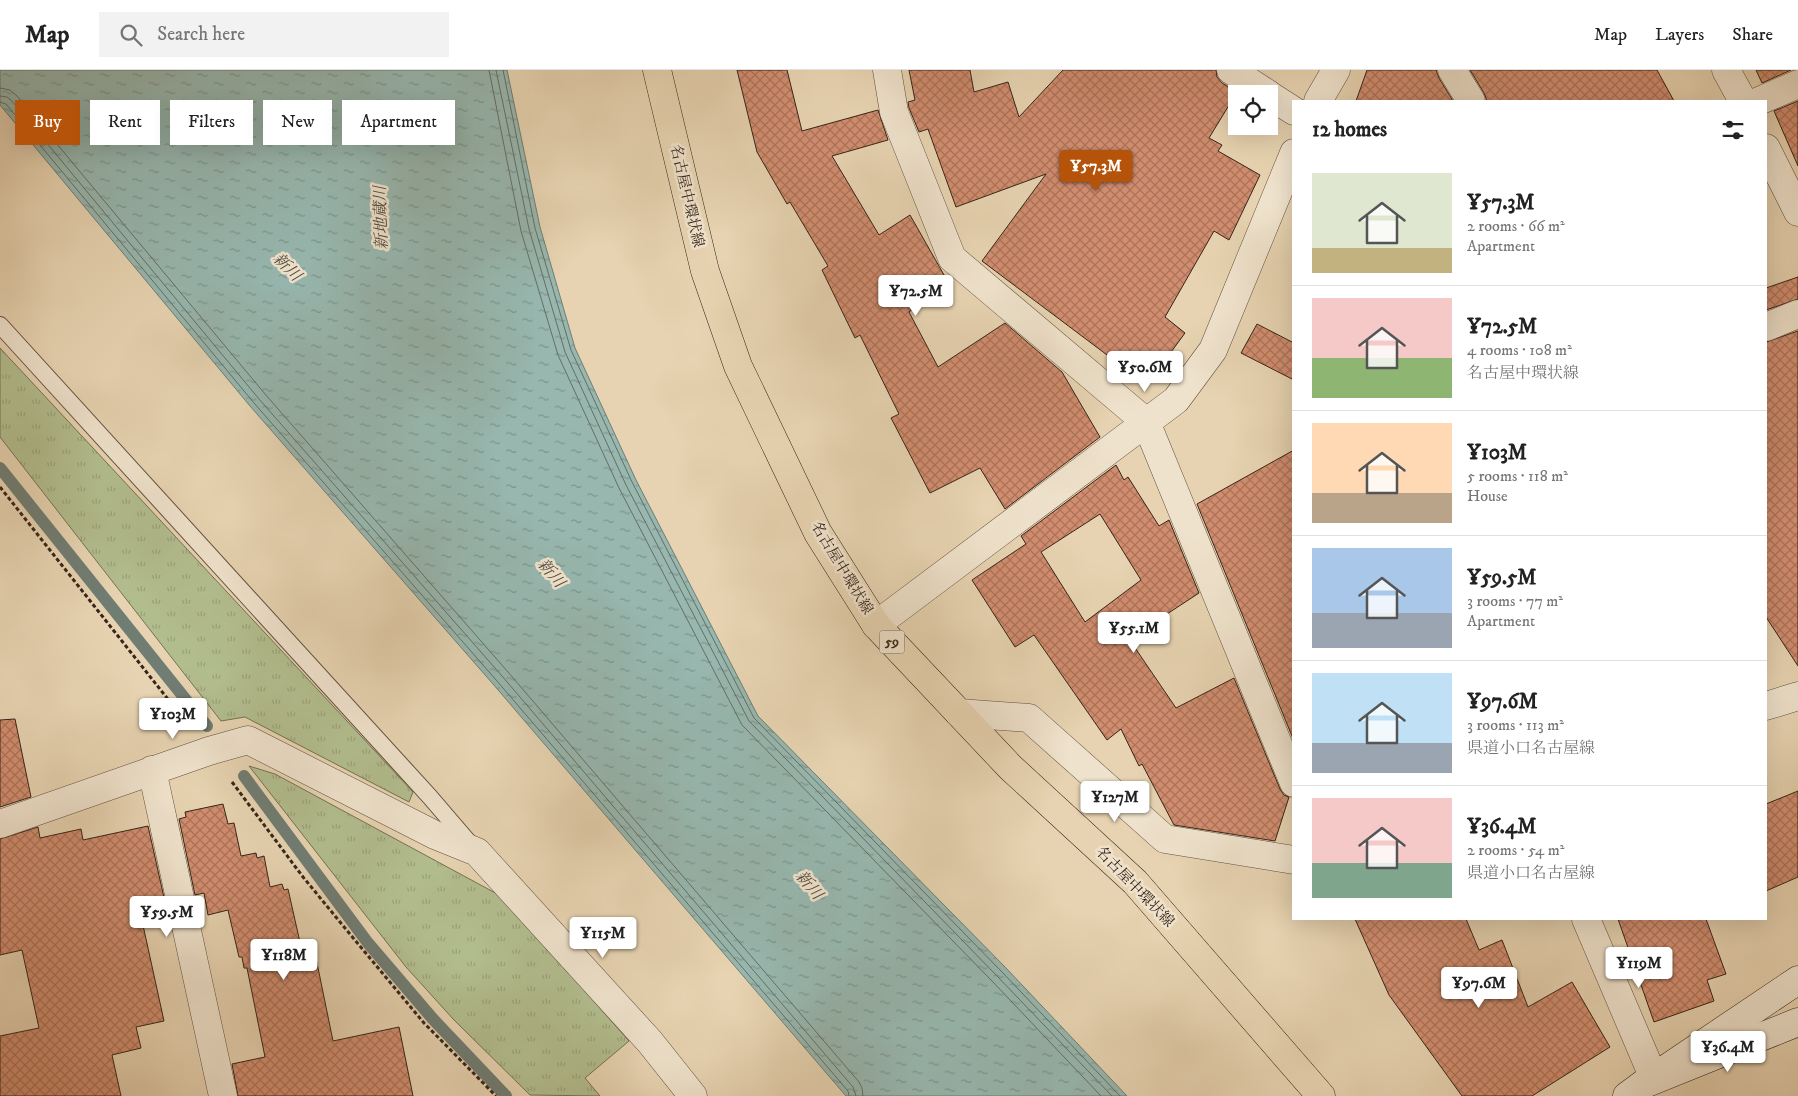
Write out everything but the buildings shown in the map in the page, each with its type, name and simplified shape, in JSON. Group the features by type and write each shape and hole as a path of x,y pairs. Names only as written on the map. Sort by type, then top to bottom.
{"main road":[{"name":"名古屋中環状線","path":"657,70 705,271 738,366 818,533 876,625 1010,767 1134,882 1321,1096"}],"street":[{"path":"887,70 894,112 952,258 1146,422 1292,778"},
{"path":"1231,70 1254,85"},
{"path":"1319,100 1336,70"},
{"path":"1452,70 1470,100"},
{"path":"1726,70 1742,100"},
{"path":"1761,100 1798,84"},
{"path":"1278,101 1292,110"},
{"path":"1767,150 1798,212"},
{"path":"876,625 1176,400 1213,350 1292,158"},
{"path":"1767,327 1798,314"},
{"path":"1767,706 1798,696"},
{"path":"959,713 1029,718 1165,839 1292,860"},
{"path":"0,824 208,751 248,740 434,835 477,852 650,1042 693,1096"},
{"path":"152,770 223,1096"},
{"path":"1586,920 1641,1086"},
{"path":"1641,1086 1798,980"},
{"path":"1641,1086 1798,1022"}],"lane":[{"path":"0,325 430,797 477,852"}],"path":[{"path":"0,487 354,940 424,1023 496,1096"}],"green space":[{"path":"0,348 413,792 409,802 245,717 221,721 0,437"},
{"path":"249,766 275,774 501,896 629,1041 585,1078 600,1096 530,1095 454,1020 406,967"}],"water":[{"path":"0,70 507,70 540,227 575,348 636,480 758,716 1006,968 1127,1096 846,1096 493,684 250,406 33,145 80,145 80,100 15,100 15,123 0,105"}],"waterway":[{"path":"0,468 207,726"},
{"path":"244,776 368,943 432,1018 506,1096"}],"water label":[{"name":"新地蔵川","path":"381,218"},
{"name":"新川","path":"287,267"},
{"name":"新川","path":"551,573"},
{"name":"新川","path":"809,885"}]}
